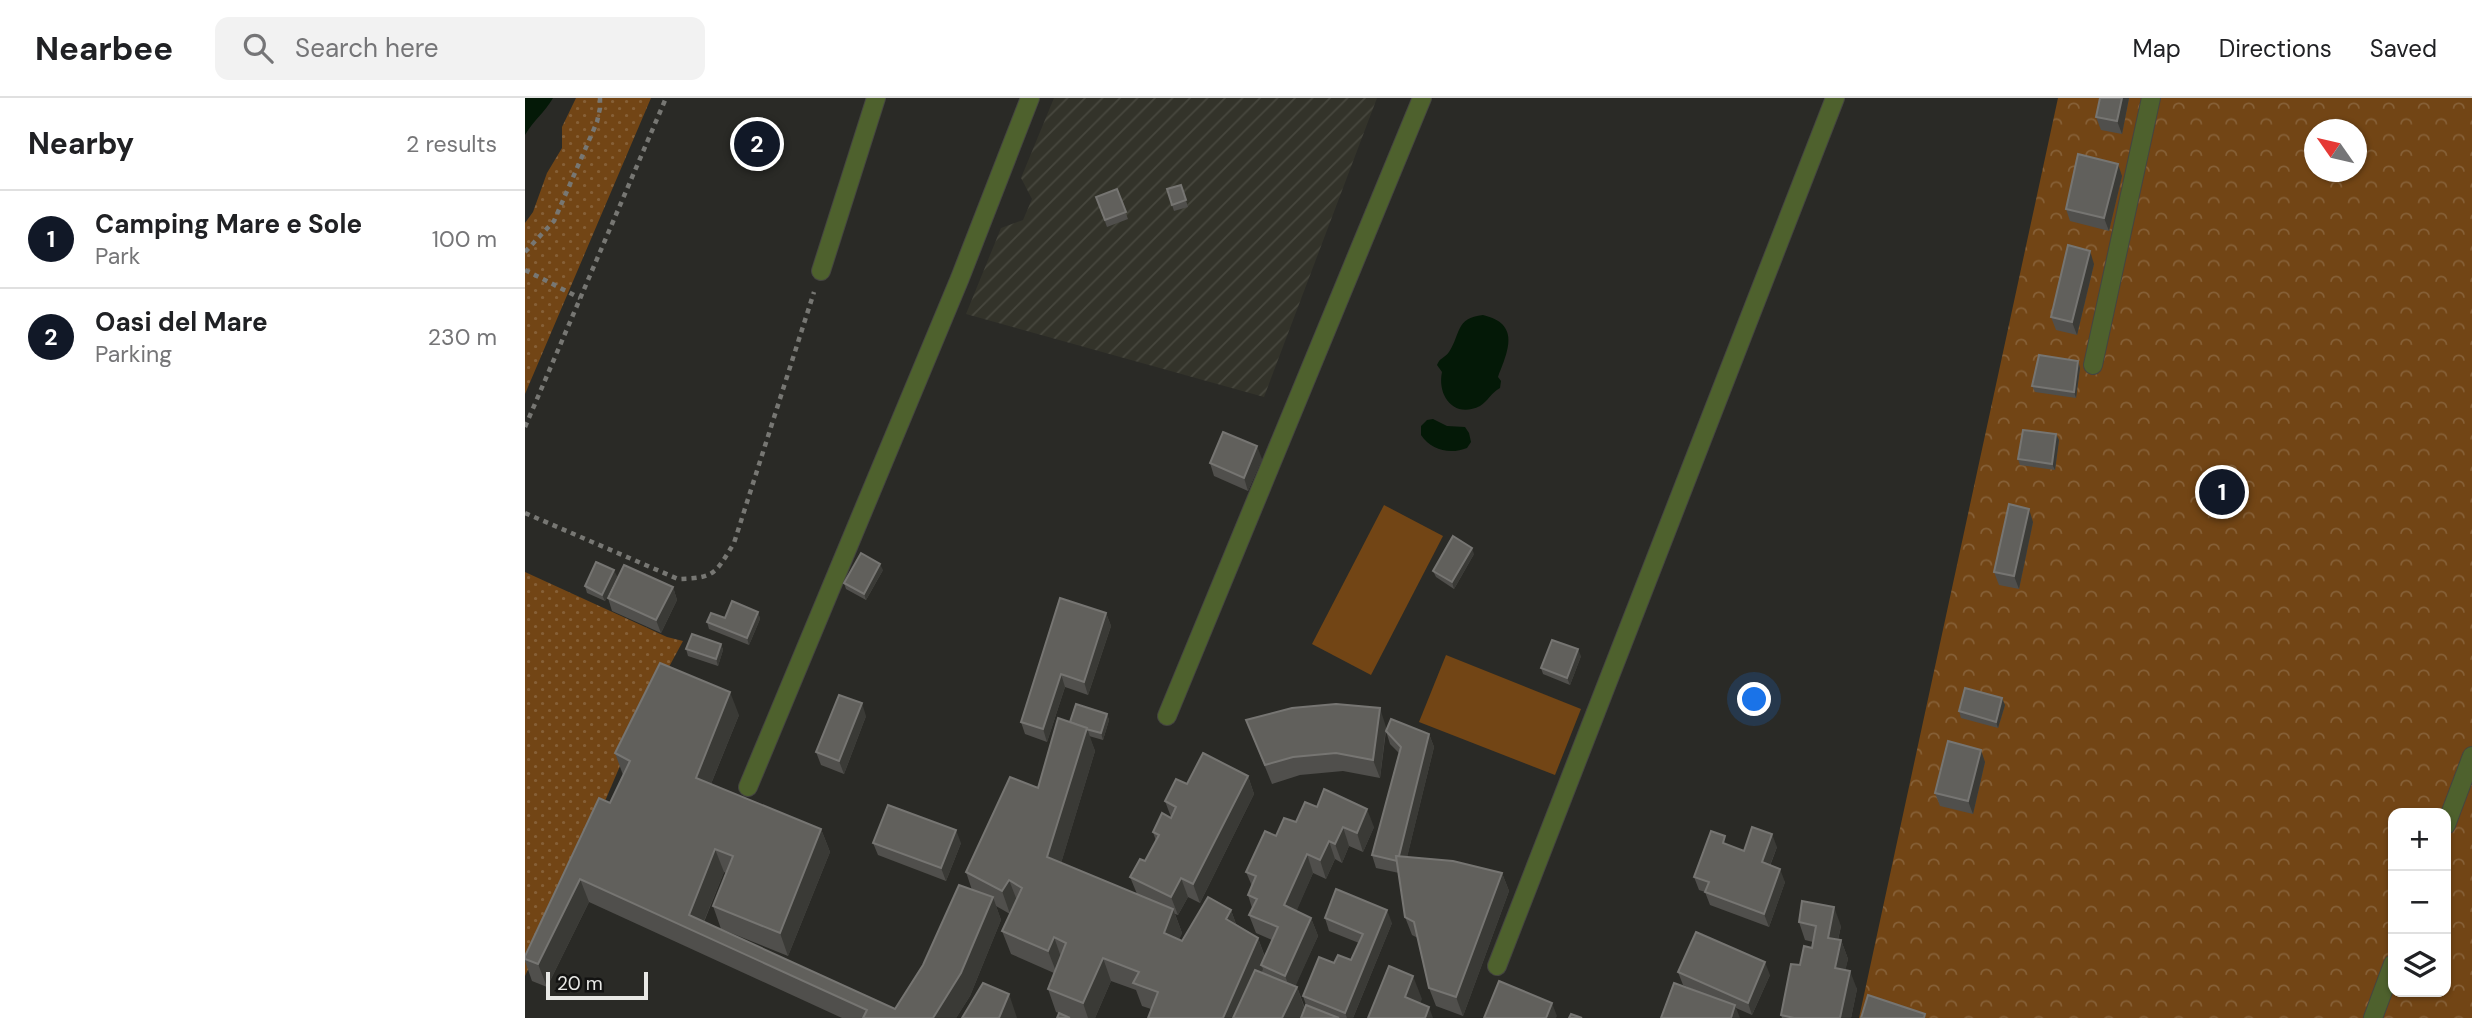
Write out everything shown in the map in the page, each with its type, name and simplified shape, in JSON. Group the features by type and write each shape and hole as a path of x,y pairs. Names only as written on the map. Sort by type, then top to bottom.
{"lane":[{"path":"821,271 876,98"},
{"path":"748,787 960,278 1030,98"},
{"path":"1167,716 1422,98"},
{"path":"1497,966 1835,98"},
{"path":"2094,366 2151,98"},
{"path":"2451,812 2472,756"},
{"path":"2373,1018 2388,978"}],"path":[{"path":"525,252 543,235 561,207 597,122 600,98"},
{"path":"525,427 666,98"},
{"path":"525,270 580,298"},
{"path":"525,513 678,579 704,578 720,567 734,543 821,271"}],"shaded area":[{"path":"525,98 553,98 525,135"},
{"path":"1054,98 1377,98 1264,397 966,314 1001,228 1023,220 1032,199 1021,178"},
{"path":"1483,315 1503,325 1509,340 1498,377 1501,381 1500,388 1480,406 1462,410 1449,403 1445,397 1442,372 1437,365 1449,352 1463,323"},
{"path":"1433,419 1447,426 1465,427 1471,442 1467,448 1441,450 1425,440 1421,435 1421,426 1427,420"}],"green space":[{"path":"576,98 651,98 525,394 525,223 533,212 547,173 562,148 562,127"},
{"path":"2058,98 2472,98 2472,1018 1859,1018"},
{"path":"1384,505 1443,536 1371,675 1312,644"},
{"path":"525,572 667,637 683,641 637,726 591,834 525,976"},
{"path":"1446,655 1581,709 1555,775 1419,722"}],"building":[{"path":"2100,98 2122,98 2117,121 2096,117"},
{"path":"2078,154 2118,164 2104,218 2066,209"},
{"path":"1181,185 1186,200 1172,205 1167,189"},
{"path":"1117,189 1126,212 1105,220 1096,197"},
{"path":"2068,245 2090,251 2072,322 2051,317"},
{"path":"2039,355 2078,361 2074,392 2032,386"},
{"path":"2023,430 2056,434 2052,464 2018,459"},
{"path":"1223,432 1257,446 1244,478 1210,463"},
{"path":"2009,504 2029,509 2014,576 1994,572"},
{"path":"1453,536 1472,548 1452,582 1433,571"},
{"path":"861,553 880,564 864,594 844,583"},
{"path":"596,562 614,570 602,595 585,586"},
{"path":"624,565 673,587 656,620 608,598"},
{"path":"1060,598 1106,613 1084,682 1061,674 1043,729 1021,722"},
{"path":"732,601 758,612 747,638 707,622 711,613 725,618"},
{"path":"692,634 721,644 716,659 686,649"},
{"path":"1552,640 1578,649 1567,678 1541,668"},
{"path":"660,663 730,692 696,778 821,829 780,933 713,906 733,856 715,849 689,915 895,1009 923,965 959,885 993,897 961,973 933,1018 863,1018 867,1010 580,879 538,964 525,959 599,798 610,803 630,761 615,753"},
{"path":"1965,688 2002,698 1996,722 1959,711"},
{"path":"839,695 862,703 839,761 816,752"},
{"path":"1076,704 1107,714 1101,733 1070,722"},
{"path":"1336,704 1380,708 1373,760 1336,753 1293,757 1265,765 1246,720 1292,708"},
{"path":"1058,718 1087,728 1047,857 1173,909 1164,933 1182,941 1208,897 1231,910 1226,919 1258,938 1223,1018 1148,1018 1158,992 1133,983 1139,972 1103,958 1083,1003 1048,989 1066,943 1054,937 1048,951 1002,931 1022,888 1009,880 1002,891 966,872 1010,777 1038,788"},
{"path":"1391,719 1429,734 1399,856 1396,856 1397,861 1372,855 1401,747 1386,731"},
{"path":"1948,741 1981,750 1968,801 1935,793"},
{"path":"1203,753 1248,776 1193,884 1181,878 1171,897 1130,877 1140,859 1145,861 1159,835 1153,832 1162,813 1171,818 1176,807 1165,801 1176,779 1187,784"},
{"path":"1324,789 1367,809 1357,833 1343,827 1335,844 1329,841 1320,860 1307,854 1284,905 1311,918 1285,976 1261,965 1278,927 1249,915 1257,899 1248,895 1256,876 1246,872 1265,831 1276,836 1284,818 1296,822 1305,802 1317,807"},
{"path":"888,805 956,830 941,868 873,843"},
{"path":"1752,827 1772,834 1762,862 1780,869 1764,914 1705,892 1709,882 1694,877 1711,831 1725,836 1723,843 1744,851"},
{"path":"1396,856 1453,861 1502,873 1456,997 1429,988 1414,922 1405,917"},
{"path":"1336,889 1387,910 1345,1013 1303,996 1319,957 1334,963 1338,955 1351,960 1363,934 1325,918"},
{"path":"1802,901 1834,907 1828,938 1841,940 1835,968 1850,971 1840,1018 1794,1018 1781,1015 1791,964 1800,965 1804,946 1812,948 1816,926 1799,922"},
{"path":"1696,932 1765,962 1748,1003 1678,972"},
{"path":"1389,966 1413,976 1405,997 1429,1007 1425,1018 1368,1018"},
{"path":"1255,970 1297,987 1282,1018 1233,1018"},
{"path":"1499,981 1552,1003 1546,1018 1484,1018"},
{"path":"983,983 1009,994 999,1018 962,1018"},
{"path":"1674,983 1735,1005 1731,1018 1661,1018"},
{"path":"1868,995 1925,1014 1924,1018 1861,1018"},
{"path":"1306,1005 1339,1018 1301,1018"},
{"path":"1059,1013 1070,1018 1057,1018"}],"place":[{"name":"Oasi del Mare","path":"757,144"},
{"name":"Camping Mare e Sole","path":"2222,492"}]}
